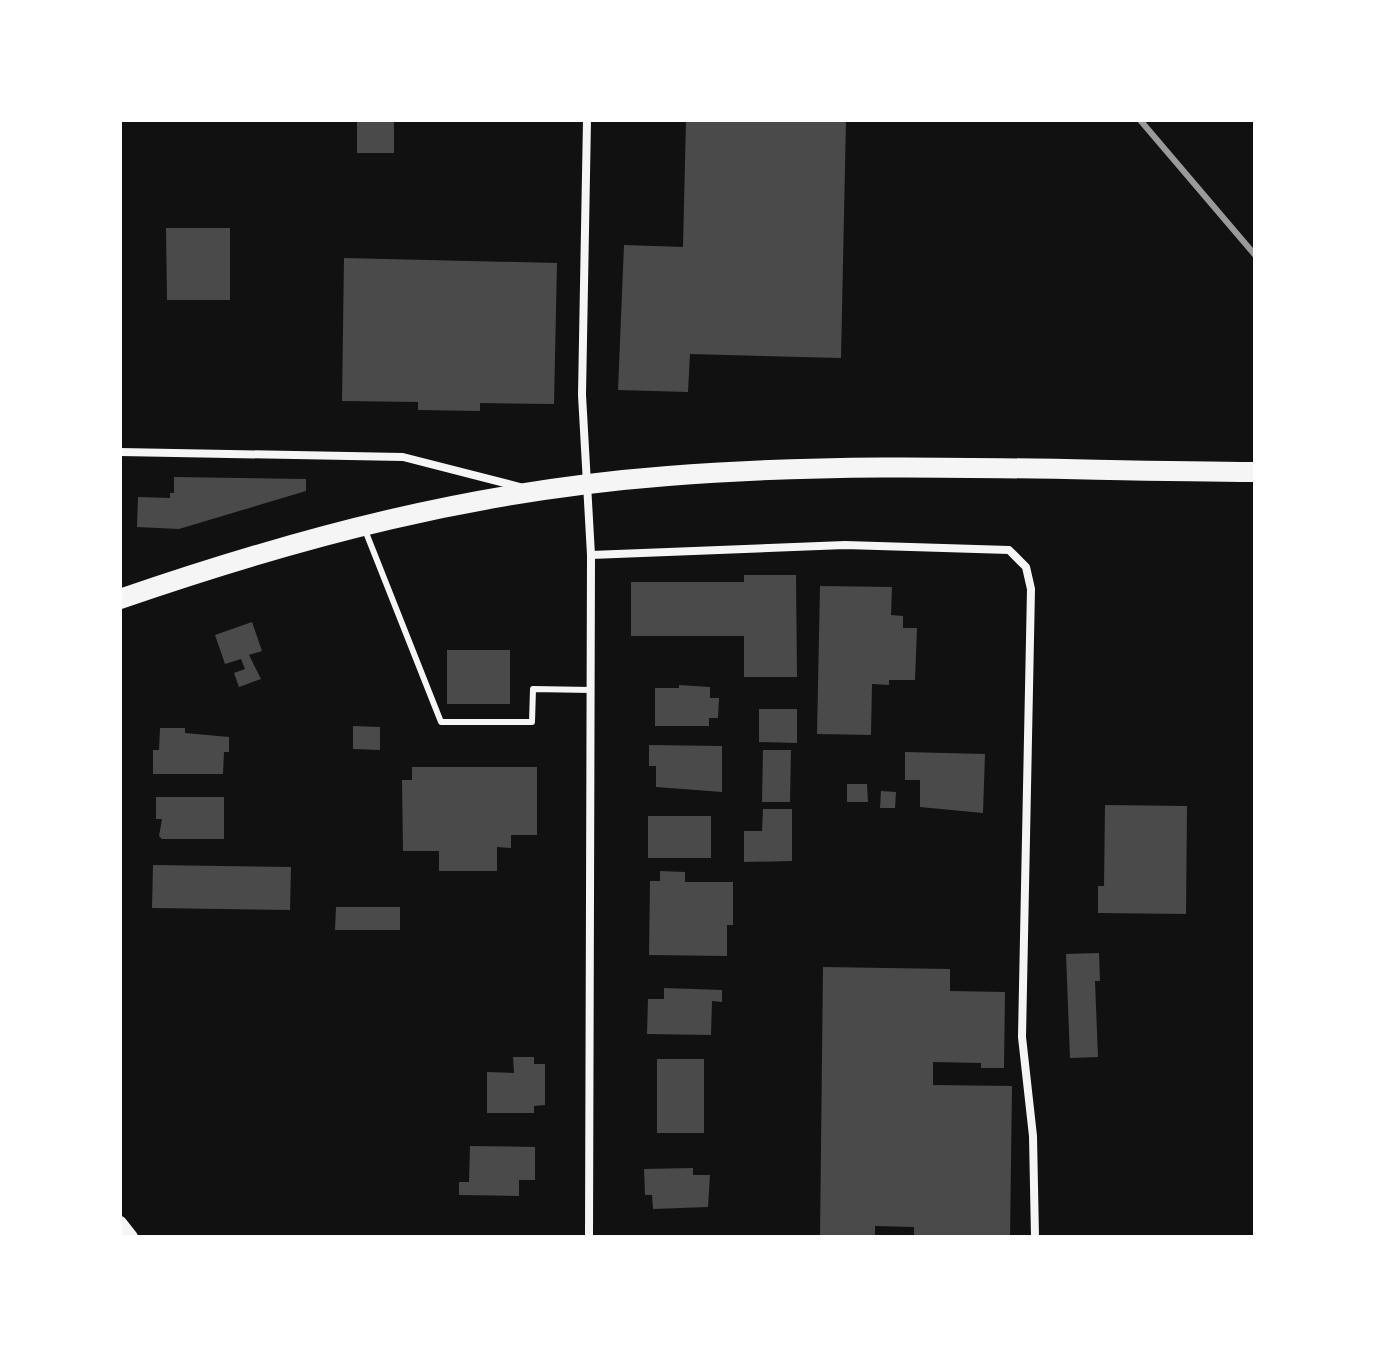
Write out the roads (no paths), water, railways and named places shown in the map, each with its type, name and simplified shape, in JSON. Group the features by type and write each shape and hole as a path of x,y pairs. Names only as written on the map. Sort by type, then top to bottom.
{"main road":[{"path":"120,599 363,523 537,491 666,476 766,470 1255,472"}],"street":[{"path":"587,120 582,395 591,555 589,1237"},
{"path":"120,452 403,457 537,491"},
{"path":"591,555 845,545 1009,550 1022,560 1031,589 1022,1037 1033,1136 1035,1237"},
{"path":"120,1223 131,1237"}],"lane":[{"path":"363,523 441,722 532,722 533,689 591,690"}],"railway":[{"path":"1140,120 1255,255"}]}
